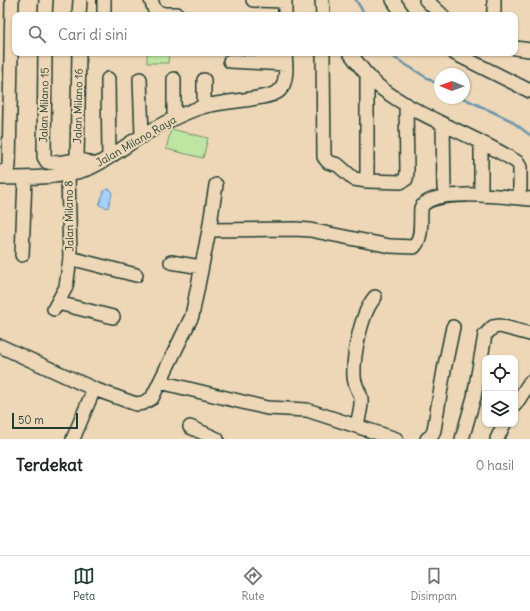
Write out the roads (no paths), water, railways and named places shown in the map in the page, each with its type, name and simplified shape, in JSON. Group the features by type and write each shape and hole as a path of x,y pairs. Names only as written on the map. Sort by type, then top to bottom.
{"street":[{"path":"3,173 6,71 12,0"},
{"path":"46,0 46,12"},
{"path":"80,0 80,12"},
{"path":"104,0 104,12"},
{"path":"151,0 155,11 158,12"},
{"path":"253,0 285,1 285,12"},
{"path":"393,0 401,12"},
{"path":"426,0 439,12"},
{"path":"494,0 494,12"},
{"path":"518,48 530,50"},
{"name":"Jalan Milano 15","path":"45,56 44,157 46,162 52,163 77,159"},
{"name":"Jalan Milano 16","path":"77,159 79,56"},
{"path":"323,56 324,157 328,162 338,165 354,179 401,182 406,179 406,104"},
{"path":"352,56 367,74 384,91 516,162 520,167 520,189"},
{"path":"460,56 530,91"},
{"path":"230,61 286,58"},
{"name":"Jalan Milano Raya","path":"3,173 25,178 68,174 89,168 174,118 204,106 225,101 270,96 280,91 284,83 286,58"},
{"path":"367,74 367,181"},
{"path":"108,79 109,157"},
{"path":"140,79 142,136"},
{"path":"174,79 174,118"},
{"path":"204,80 204,106"},
{"path":"443,124 444,188"},
{"path":"480,143 481,188"},
{"path":"77,159 87,161 94,165"},
{"name":"Jalan Milano 8","path":"68,174 70,258 66,287 56,306 113,318"},
{"path":"22,255 25,178"},
{"path":"0,346 94,389 136,404 143,403 152,398 192,316 209,230 216,185"},
{"path":"209,230 310,230 390,246 414,247 418,244 421,208 426,202 436,198 461,195 530,199"},
{"name":"Jalan Milano 8","path":"70,258 136,275"},
{"path":"171,262 201,267"},
{"path":"357,426 361,398 355,384 354,377 357,347 365,312 375,297"},
{"path":"462,439 474,398 485,335 493,327 500,326 530,334"},
{"path":"427,439 432,435 434,430 453,327"},
{"path":"160,382 267,408 307,410 357,426 373,435 396,439"},
{"path":"518,400 530,382"},
{"path":"73,439 94,389"},
{"path":"190,427 217,439"},
{"path":"497,439 503,427"}],"water":[{"path":"106,189 112,191 108,208 99,205"}],"waterway":[{"path":"356,0 363,12"},
{"path":"393,56 434,82"},
{"path":"470,101 510,120 530,135"}]}
